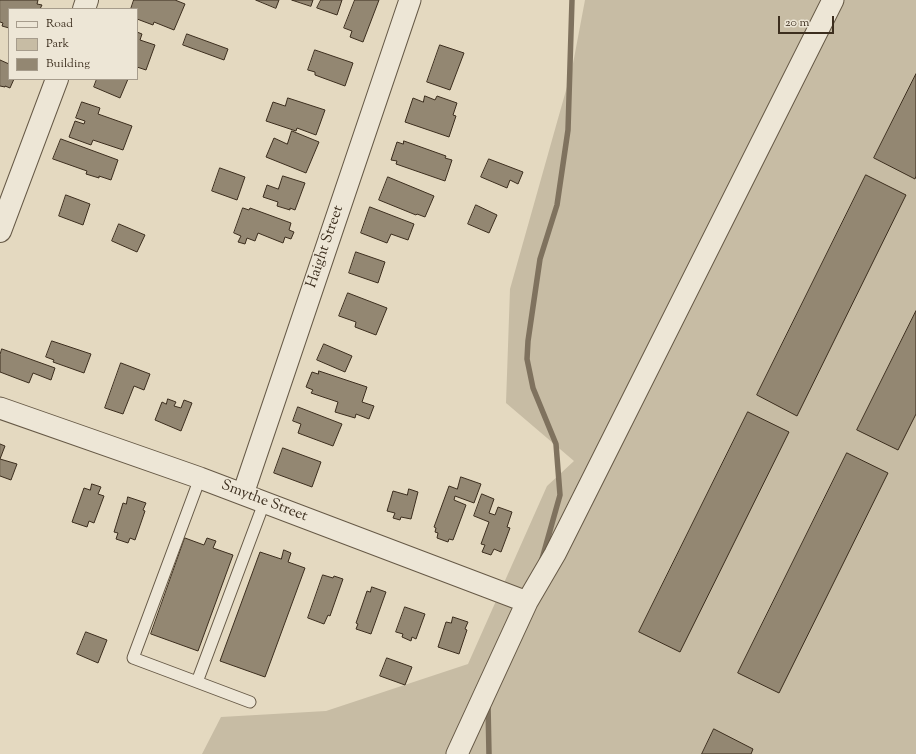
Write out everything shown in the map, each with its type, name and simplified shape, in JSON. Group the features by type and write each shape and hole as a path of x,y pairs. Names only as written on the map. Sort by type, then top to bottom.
{"street":[{"name":"Haight Street","path":"243,494 410,0"},
{"path":"457,754 527,602 555,554 833,0"},
{"path":"0,231 57,80"},
{"name":"Smythe Street","path":"0,408 200,478 527,602"}],"lane":[{"path":"200,478 133,658 250,702"},
{"path":"197,682 264,502"}],"green space":[{"path":"585,0 916,0 916,754 202,754 221,717 326,711 468,664 547,486 574,461 506,403 510,289 572,69"}],"building":[{"path":"0,0 38,0 37,4 42,5 40,8 8,8 8,28 2,26 3,23 0,22"},
{"path":"134,0 175,0 185,4 174,30 154,22 153,25 138,19 138,8 131,8"},
{"path":"256,0 279,0 276,8"},
{"path":"292,0 313,0 311,6"},
{"path":"321,0 342,0 337,15 317,8"},
{"path":"355,0 379,0 363,42 350,37 352,31 344,28"},
{"path":"138,32 142,34 140,40 155,45 146,70 138,67"},
{"path":"187,34 228,49 224,60 183,45"},
{"path":"440,45 464,53 450,90 427,82"},
{"path":"315,50 353,63 345,86 315,75 315,72 308,70"},
{"path":"0,60 8,64 8,80 14,80 10,88 0,86"},
{"path":"916,74 916,176 915,179 874,158"},
{"path":"97,80 128,80 120,98 94,87"},
{"path":"425,96 435,100 437,96 457,103 453,115 456,116 449,137 405,122 413,98 423,102"},
{"path":"288,98 325,110 316,135 297,128 296,131 266,121 273,102 285,106"},
{"path":"82,102 100,108 98,114 132,126 123,150 93,140 91,145 69,137 75,121 84,124 85,121 76,118"},
{"path":"292,131 319,142 306,173 266,157 274,138 287,144"},
{"path":"61,139 118,160 111,180 86,174 87,171 53,159"},
{"path":"404,141 446,156 445,158 452,160 445,181 396,164 397,161 391,160 397,142 403,144"},
{"path":"489,159 523,172 518,184 510,180 507,188 481,177"},
{"path":"220,168 245,177 237,200 212,191"},
{"path":"866,175 906,195 797,416 757,395"},
{"path":"283,176 305,183 295,210 277,206 278,202 263,197 267,185 278,189"},
{"path":"388,177 434,196 425,217 416,215 379,200"},
{"path":"66,195 90,204 83,225 59,216"},
{"path":"476,205 497,215 489,233 468,224"},
{"path":"370,207 414,224 408,240 391,234 387,243 361,233"},
{"path":"243,208 249,210 250,208 291,223 289,230 294,232 291,239 285,237 283,243 258,233 255,241 247,238 245,244 238,242 241,236 234,233"},
{"path":"119,224 145,235 137,252 112,241"},
{"path":"356,252 385,262 378,283 349,273"},
{"path":"348,293 387,308 376,335 355,327 356,322 339,316"},
{"path":"916,311 916,414 898,450 857,430"},
{"path":"52,341 91,354 84,373 53,362 54,360 46,357"},
{"path":"324,344 352,356 345,372 317,360"},
{"path":"2,349 55,368 51,380 33,373 29,383 0,372 0,355"},
{"path":"121,363 150,374 144,390 134,386 123,414 105,408"},
{"path":"319,371 367,387 362,402 374,406 369,419 356,414 355,418 335,412 338,402 311,393 313,390 306,387 312,372 318,374"},
{"path":"168,399 176,402 174,406 181,408 184,400 192,403 181,431 155,420 162,402 166,404"},
{"path":"298,407 342,424 333,446 298,433 301,424 293,421"},
{"path":"748,412 789,432 680,652 639,632"},
{"path":"0,444 5,446 0,459"},
{"path":"283,448 321,462 312,487 274,473"},
{"path":"847,453 888,473 779,693 738,673"},
{"path":"0,459 17,464 11,480 0,476"},
{"path":"461,477 481,484 474,503 455,496 454,500 466,505 453,540 449,539 448,542 437,538 438,533 435,532 436,528 434,527 449,486 457,489"},
{"path":"92,484 101,487 98,494 104,496 94,523 89,521 87,527 72,522 84,488 90,490"},
{"path":"409,489 418,492 411,519 401,517 400,520 393,518 395,513 387,511 393,491 407,495"},
{"path":"482,494 494,499 489,513 495,515 498,507 512,512 507,527 510,528 501,552 494,549 491,555 482,552 485,545 481,544 489,522 474,516"},
{"path":"128,497 146,503 143,510 145,511 135,540 130,538 128,543 116,539 118,533 114,532 123,503 126,504"},
{"path":"185,538 204,545 207,538 216,541 213,548 233,555 198,651 151,634"},
{"path":"284,550 291,553 288,562 305,568 265,677 220,661 260,552 281,559"},
{"path":"323,575 343,579 330,616 328,615 324,624 308,618"},
{"path":"372,587 386,592 371,634 356,629 358,624 356,623 367,591 370,592"},
{"path":"405,607 425,614 416,639 412,637 411,641 402,637 403,634 396,632"},
{"path":"453,617 468,622 465,629 467,630 459,654 438,647 446,622 451,623"},
{"path":"86,632 107,640 98,663 77,654"},
{"path":"387,658 412,667 405,685 380,676"},
{"path":"714,729 753,749 751,754 702,754"}],"waterway":[{"path":"542,559 560,495 556,444 533,388 527,359 528,341 540,259 557,205 568,130 572,0"},
{"path":"488,704 489,754"}]}
